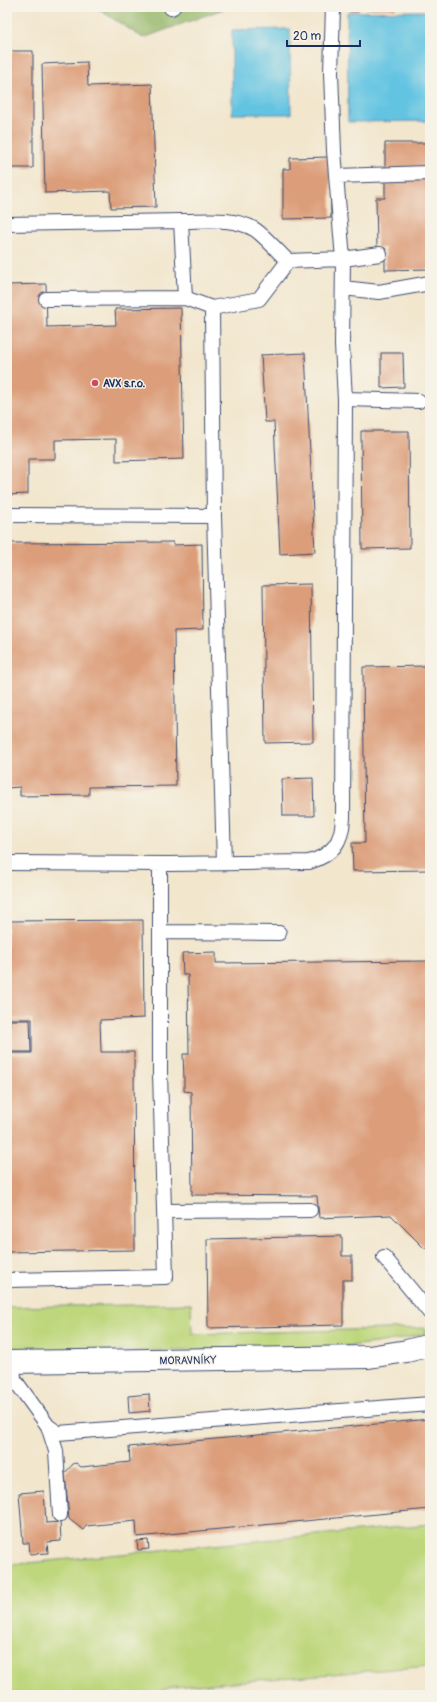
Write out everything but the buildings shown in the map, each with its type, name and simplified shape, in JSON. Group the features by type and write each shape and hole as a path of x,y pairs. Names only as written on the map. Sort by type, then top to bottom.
{"street":[{"name":"MORAVNÍKY","path":"10,1362 369,1357 407,1351 430,1344"}],"lane":[{"path":"7,863 160,864 309,862 316,860 333,849 343,832 345,399 342,345 343,259 334,151 331,73 333,7"},
{"path":"337,176 430,173"},
{"path":"182,221 185,298"},
{"path":"7,224 228,221 242,224 255,230 288,261 343,259 380,254"},
{"path":"46,299 185,298 212,308 259,299 288,261"},
{"path":"343,288 379,292 430,283"},
{"path":"212,308 214,516 224,863"},
{"path":"345,399 419,401"},
{"path":"7,515 214,516"},
{"path":"7,1280 166,1277 160,1073 160,864"},
{"path":"160,932 279,933"},
{"path":"164,1211 310,1210"},
{"path":"384,1257 430,1313"},
{"path":"10,1362 14,1379 48,1426 56,1451 60,1515"},
{"path":"48,1426 58,1433 430,1404"}],"green space":[{"path":"95,7 229,7 143,38"},
{"path":"191,1304 192,1334 425,1328 426,1333 380,1342 334,1347 263,1350 7,1351 7,1307"},
{"path":"430,1524 430,1666 172,1687 150,1695 7,1695 7,1565"}],"water":[{"path":"430,11 430,121 348,122 347,12"},
{"path":"290,29 291,114 232,114 232,30"}],"place":[{"name":"AVX s.r.o.","path":"95,383"}]}
